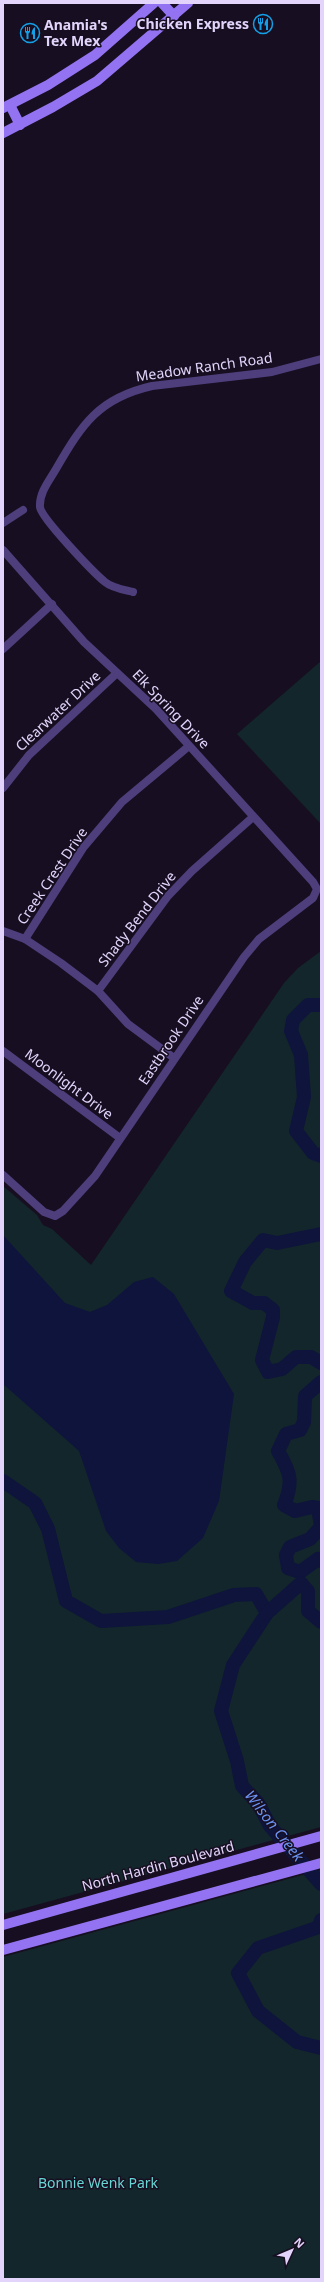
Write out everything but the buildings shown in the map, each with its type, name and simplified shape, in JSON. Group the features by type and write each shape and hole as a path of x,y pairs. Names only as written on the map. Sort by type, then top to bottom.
{"main road":[{"path":"20,125 6,107 48,85 95,55 154,3"},
{"path":"162,3 174,16"},
{"path":"3,133 20,125 97,81 188,3"},
{"name":"North Hardin Boulevard","path":"3,1924 321,1836"},
{"path":"3,1950 321,1863"}],"street":[{"name":"Meadow Ranch Road","path":"133,592 106,583 58,533 40,509 40,497 78,431 103,406 135,390 152,386 272,372 321,359"},
{"path":"3,523 23,510"},
{"name":"Elk Spring Drive","path":"3,550 84,642 156,709 313,882 317,889"},
{"path":"3,649 52,604"},
{"name":"Clearwater Drive","path":"3,788 29,754 117,673"},
{"name":"Creek Crest Drive","path":"25,939 83,848 122,802 189,746"},
{"name":"Shady Bend Drive","path":"98,991 168,896 192,871 253,817"},
{"name":"Eastbrook Drive","path":"3,1175 44,1212 55,1216 63,1211 95,1176 244,957 259,939 313,898 317,889"},
{"path":"3,931 25,939 98,991 128,1024 174,1058"},
{"name":"Moonlight Drive","path":"3,1051 120,1138"}],"green space":[{"path":"321,661 321,824 237,734"},
{"path":"321,951 321,1827 3,1914 3,1186 37,1215 43,1225 52,1229 91,1265 284,983 298,968"},
{"name":"Bonnie Wenk Park","path":"321,1870 321,2279 3,2279 3,1957"}],"shaded area":[{"path":"3,1235 65,1303 90,1312 107,1305 134,1282 153,1277 174,1294 234,1394 219,1501 203,1538 177,1561 158,1564 136,1562 119,1548 106,1531 79,1451 3,1384"}],"waterway":[{"path":"321,1005 308,1005 293,1020 291,1031 301,1055 304,1097 296,1131 313,1153 321,1156"},
{"path":"321,1234 277,1243 263,1240 245,1262 231,1291 253,1303 264,1303 273,1310 273,1317 262,1360 268,1372 282,1369 296,1357 311,1357 321,1363"},
{"path":"321,1382 305,1396 304,1422 300,1430 286,1434 278,1451 288,1471 290,1483 284,1505 295,1511 312,1507 318,1508 321,1526"},
{"name":"Wilson Creek","path":"3,1481 35,1503 48,1529 66,1601 101,1621 168,1617 234,1595 256,1594 267,1613 233,1665 221,1711 237,1761 242,1786 258,1803 270,1826 321,1884"},
{"path":"321,1527 310,1539 290,1547 286,1555 288,1568 300,1572 318,1559 321,1561"},
{"path":"267,1613 301,1583 308,1591 308,1611 321,1622"},
{"name":"Wilson Creek","path":"321,1920 319,1927 258,1948 238,1973 258,2011 297,2042 321,2048"}],"place":[{"name":"Chicken Express","path":"263,24"},
{"name":"Anamia's Tex Mex","path":"30,33"}]}
